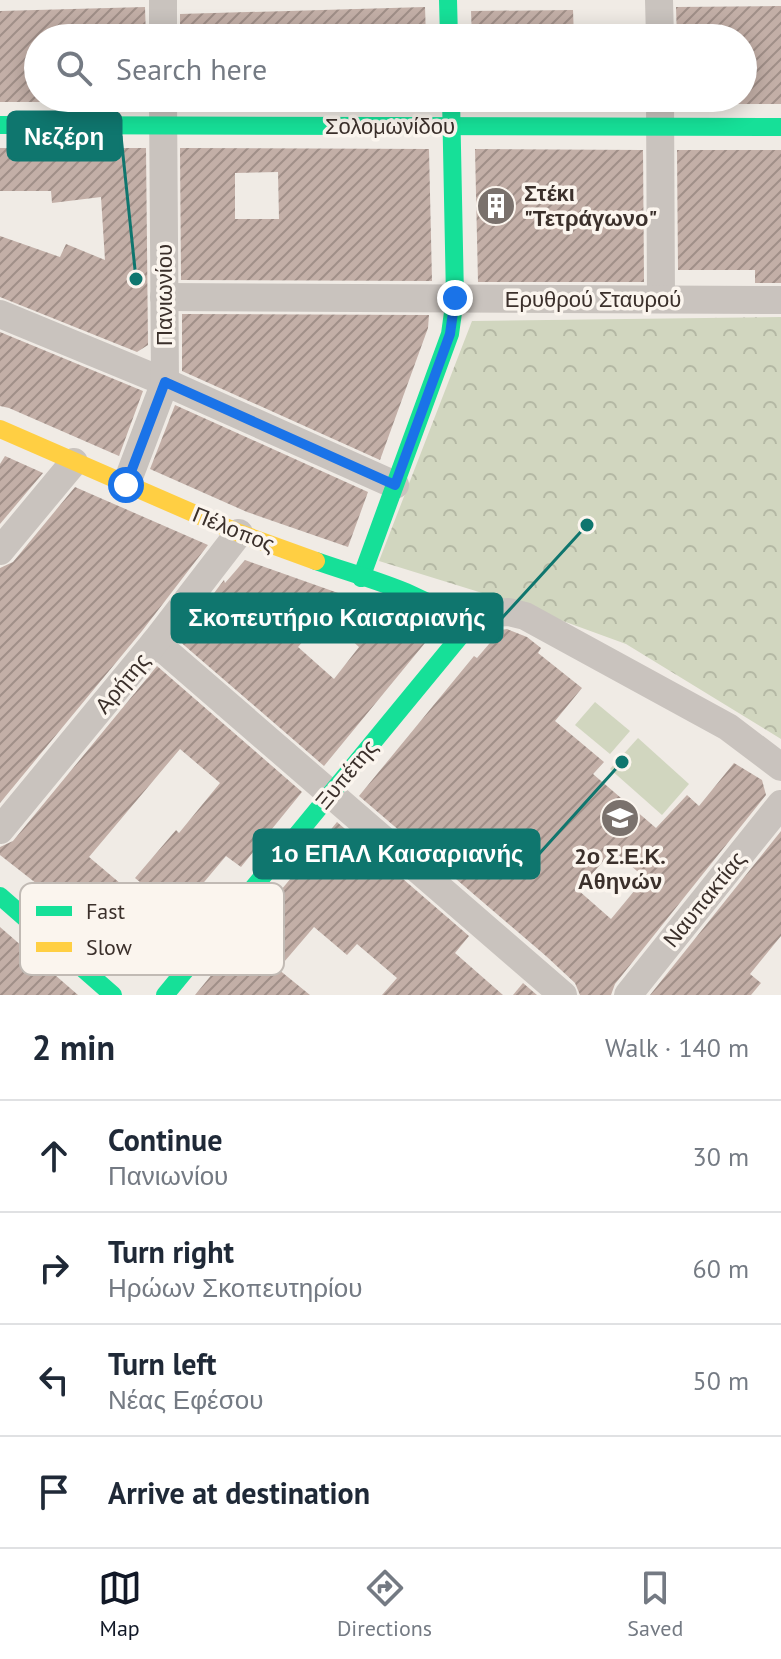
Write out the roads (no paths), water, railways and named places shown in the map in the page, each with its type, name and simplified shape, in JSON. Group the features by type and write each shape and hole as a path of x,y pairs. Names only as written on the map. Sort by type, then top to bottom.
{"street":[{"path":"163,0 163,24"},
{"path":"448,0 449,24"},
{"path":"659,0 660,24"},
{"name":"Σολομωνίδου","path":"0,125 164,112 452,126 781,127"},
{"name":"Πανιωνίου","path":"126,485 165,382 164,112"},
{"path":"361,578 450,334 455,298 452,112"},
{"path":"660,112 661,299"},
{"name":"Ερυθρού Σταυρού","path":"164,297 781,300"},
{"path":"0,314 165,382 395,485"},
{"name":"Πέλοπος","path":"0,429 239,533 415,596 453,616 467,628"},
{"path":"0,551 74,462"},
{"name":"Αρήτης","path":"0,830 155,642 239,533"},
{"path":"467,628 479,614 509,612 525,616 605,657 648,685 728,727 781,767"},
{"name":"Ξυπέτης","path":"256,883 467,628"},
{"path":"155,642 563,995"},
{"name":"Ναυπακτίας","path":"628,995 781,804"},
{"path":"0,896 20,914"},
{"path":"90,975 113,995"},
{"name":"Ξυπέτης","path":"165,995 181,975"}],"place":[{"name":"Στέκι \"Τετράγωνο\"","path":"496,206"},
{"name":"Νεζέρη","path":"136,279"},
{"name":"Σκοπευτήριο Καισαριανής","path":"587,525"},
{"name":"1ο ΕΠΑΛ Καισαριανής","path":"622,762"},
{"name":"2ο Σ.Ε.Κ. Αθηνών","path":"620,818"}]}
